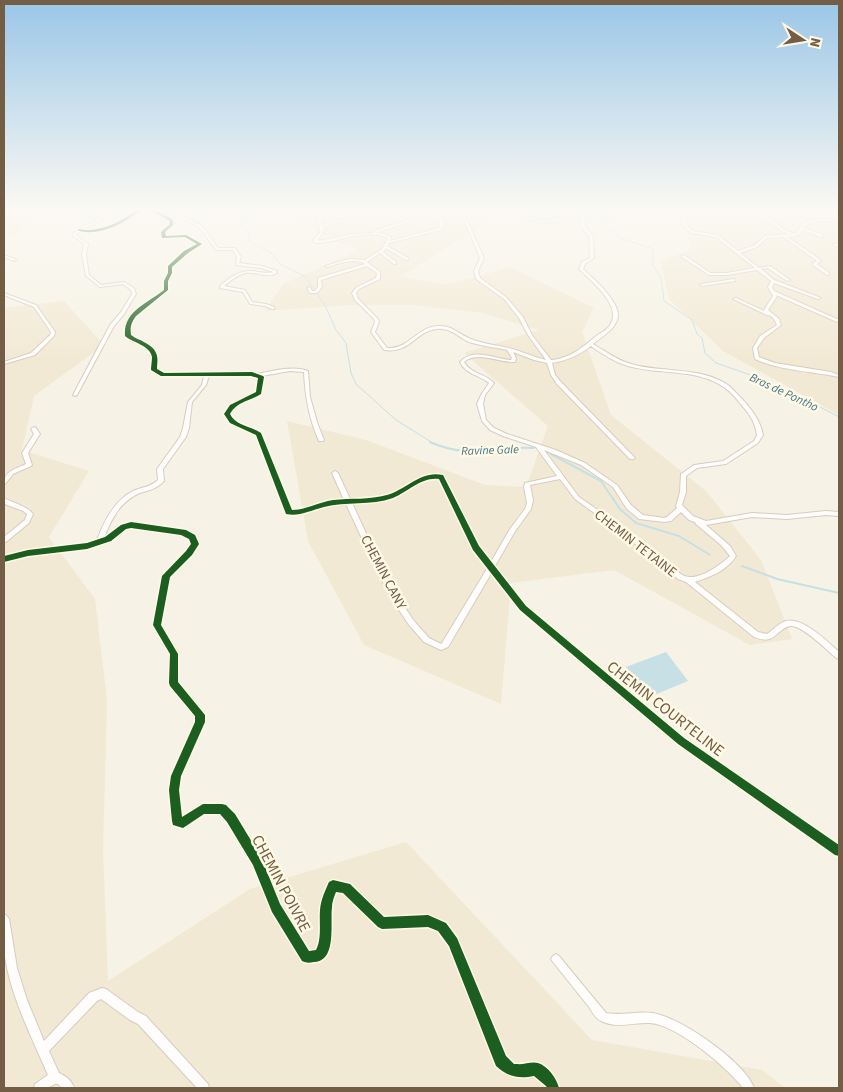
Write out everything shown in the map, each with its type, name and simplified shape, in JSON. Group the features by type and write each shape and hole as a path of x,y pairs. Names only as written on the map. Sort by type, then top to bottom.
{"street":[{"path":"76,395 112,325 123,313 135,292 124,283 98,286 86,275 84,260"},
{"path":"177,260 172,265 166,281 166,290 134,315 126,330 128,336 153,352 155,356 154,366 158,373 170,376 259,375 290,370 306,371 308,398 321,440"},
{"path":"238,260 237,264 262,267 276,272 270,274 242,273 230,279 221,287 244,291 250,303 273,308"},
{"path":"327,266 349,260 366,263 379,273 380,277 373,283 356,289 354,296 376,319 374,332 386,349 402,348 424,329 438,327 451,330 471,341 509,349 549,361 566,358 592,345 596,338 611,327 616,316 616,311 598,286 581,269 583,263 588,260"},
{"path":"309,288 312,292 316,292 320,287 319,278 370,260"},
{"path":"390,260 394,263"},
{"path":"481,260 476,270 477,277 505,298 521,318 530,335 549,361 553,375 564,389 632,458"},
{"path":"690,260 706,273 728,274 772,268 788,280"},
{"path":"747,260 773,281 819,298"},
{"path":"818,260 814,264 828,274"},
{"path":"728,274 741,286"},
{"path":"702,285 734,280"},
{"path":"768,314 766,310 775,297 770,287 773,281"},
{"path":"773,292 839,322"},
{"path":"4,294 34,306 53,332 33,354 4,363"},
{"path":"735,299 768,314 777,320 779,325 762,337 755,352 757,358 770,363 818,370 839,376"},
{"path":"592,345 614,359 630,365 647,370 682,372 725,385 758,421 760,435 756,442 724,464 696,466 683,475 683,492 678,503 680,509 697,521 714,523 752,515 787,517 826,513 839,514"},
{"name":"CHEMIN TETAINE","path":"509,349 514,358 512,361 474,356 464,358 462,365 492,383 481,401 482,412 488,426 498,432 533,443 583,464 609,480 629,507 641,517 669,519 680,509"},
{"path":"4,559 99,542 106,524 121,503 133,494 154,487 161,481 160,469 182,437 186,428 190,402 204,385 207,375"},
{"path":"259,375 262,379 259,393 232,406 227,414 228,419 259,434 287,510 296,513 323,504 349,502"},
{"path":"4,482 11,473 29,465 25,454 37,434 34,429"},
{"name":"CHEMIN TETAINE","path":"539,447 577,498 625,532 680,577 687,580 698,578 730,562 733,556 727,545 697,521"},
{"name":"CHEMIN CANY","path":"335,473 395,599 415,627 436,646 441,647 445,644 513,530 529,507 530,499 526,490 527,484 560,477"},
{"name":"CHEMIN COURTELINE","path":"349,502 389,496 430,476 441,477 476,548 523,608 674,735 839,851"},
{"path":"4,500 8,504 26,509 30,514 27,520 4,540"},
{"name":"CHEMIN POIVRE","path":"99,542 115,535 124,527 131,525 183,532 192,537 195,544 190,553 166,576 157,625 174,654 173,683 200,715 200,722 176,776 174,790 177,821 183,823 203,810 222,809 257,861 276,908 306,957 318,956 324,948 327,937 327,901 333,886 346,888 382,923 428,921 442,927 453,942 501,1061 509,1070 519,1072 536,1069 551,1082 553,1088"},
{"path":"687,580 756,635 767,637 787,624 795,624 805,628 839,656"},
{"path":"4,919 12,968 22,1002 55,1078"},
{"path":"556,959 603,1017 610,1020 652,1018 661,1021 692,1038 727,1062 749,1088"},
{"path":"43,1050 93,997 102,993 142,1020 204,1088"},
{"path":"39,1088 47,1081 55,1078 63,1080 69,1088"}],"shaded area":[{"path":"337,260 427,260 400,277 443,284 474,278 510,267 594,308 582,332 611,415 706,491 761,560 792,639 750,645 614,570 511,583 501,704 364,645 308,541 287,421 366,440 485,485 526,487 548,426 464,353 539,330 482,313 414,305 349,305 265,311 283,284"},
{"path":"666,260 839,260 839,415 723,351 669,299 661,262"},
{"path":"64,301 104,345 34,396 22,450 89,471 49,537 95,599 107,700 103,850 108,981 250,889 406,842 592,1040 762,1070 785,1088 4,1088 4,308"}],"water":[{"path":"666,652 688,681 647,698 626,667"}],"waterway":[{"name":"Ravine Gale","path":"277,260 280,264 304,276 315,291"},
{"name":"Bras de Pontho","path":"653,260 653,266 661,277 664,301 692,320 697,334 702,338 705,353 716,363 765,380 782,391 803,398 839,417"},
{"name":"Ravine Gale","path":"318,295 324,303 336,330 346,343 351,373 356,384 396,420 433,443"},
{"name":"Ravine Gale","path":"430,442 457,450 470,451 534,448"},
{"name":"Ravine Gale","path":"551,454 601,481 620,509 636,523 679,536 710,555"},
{"name":"Ravine Gale","path":"742,566 777,579 839,593"}],"cycle path":[{"path":"178,260 170,267 170,273 166,281 166,290 140,309 129,321 127,328 128,336 152,351 155,356 154,370 163,375 252,374 261,377 259,393 236,403 229,409 227,414 232,422 259,434 289,512 301,512 331,503 389,497 430,476 441,477 476,548 523,608 681,741 839,851"},
{"path":"4,559 28,553 87,546 108,539 124,527 131,525 183,532 192,537 195,544 189,553 166,576 157,625 174,654 173,683 200,715 200,722 176,776 174,790 177,821 183,823 203,809 222,809 231,818 257,861 276,908 306,957 319,956 323,949 326,936 327,901 333,886 346,888 382,923 428,921 442,927 453,942 501,1061 509,1068 517,1071 536,1069 551,1082 553,1088"}]}
